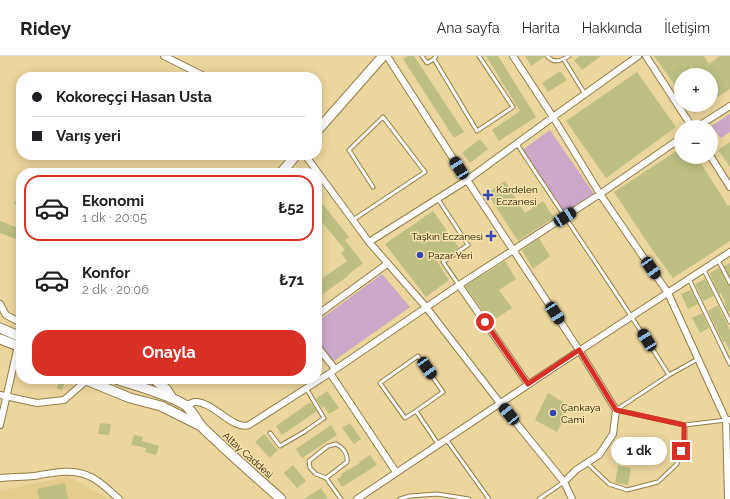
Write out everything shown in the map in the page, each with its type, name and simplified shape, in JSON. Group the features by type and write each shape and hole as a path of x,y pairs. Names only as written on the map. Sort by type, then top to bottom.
{"main road":[{"path":"322,125 384,56"},
{"path":"285,168 292,160"},
{"path":"0,328 16,340"},
{"path":"0,339 16,342"},
{"name":"Altay Caddesi","path":"95,384 130,398 161,406 180,414 188,420 201,426"},
{"path":"130,398 134,384"},
{"name":"Altay Caddesi","path":"140,384 172,398 185,406 193,413 201,426 231,455 281,499"},
{"path":"160,384 166,389 172,398"}],"street":[{"path":"164,56 196,72"},
{"path":"387,56 579,350 616,410 613,434 599,455 576,470 564,482"},
{"path":"513,56 553,117 600,194 668,293 728,420 728,499"},
{"path":"369,242 467,180 638,56"},
{"path":"646,56 687,120"},
{"path":"709,120 730,106"},
{"path":"322,378 458,285 600,194 674,143"},
{"path":"715,164 730,187"},
{"path":"322,178 369,242 426,307 500,403 564,482 572,499"},
{"path":"357,499 579,350 730,252"},
{"path":"322,310 387,264"},
{"path":"458,285 528,384"},
{"path":"0,304 6,315 16,320"},
{"path":"322,354 396,472"},
{"path":"0,425 3,396 16,355"},
{"path":"3,396 37,403 64,400 81,384"},
{"path":"185,406 194,402 200,403 206,405 237,424 246,426 312,384"},
{"path":"0,478 64,472 82,473 102,483 119,499"}],"lane":[{"path":"422,56 427,63 435,58 477,131 513,107 479,56"},
{"path":"547,56 556,62 564,60 569,56"},
{"path":"564,60 585,94"},
{"path":"353,220 425,172 383,117 349,150 373,188"},
{"path":"517,144 632,316 669,375"},
{"path":"438,199 468,245 444,262 458,285"},
{"path":"718,260 730,283"},
{"path":"704,270 730,322"},
{"path":"689,280 730,364"},
{"path":"418,356 443,392 416,411 405,418 380,383 418,356"},
{"path":"616,410 669,375 698,359"},
{"path":"270,434 280,446 324,418 306,388"},
{"path":"616,410 684,425 728,420"},
{"path":"416,411 438,444"},
{"path":"587,463 609,484 627,490 658,482 677,464 684,439 684,425"},
{"path":"446,439 489,499"},
{"path":"326,478 347,462 348,456 343,448 336,444 328,446 309,461 310,468 316,474 326,478 341,499"},
{"path":"539,499 564,482"},
{"path":"400,499 410,496 437,494 470,499"}],"shaded area":[{"path":"730,114 730,132 721,138 718,134 718,122"},
{"path":"550,130 594,194 564,214 521,151"},
{"path":"382,274 410,307 331,363 322,351 322,318"},
{"path":"68,476 109,499 0,499 0,491"}],"building":[{"path":"408,56 414,56 464,132 454,138 403,59"},
{"path":"486,56 498,56 536,117 499,141 492,130 520,111"},
{"path":"525,56 544,56 544,57 531,66"},
{"path":"580,56 601,56 582,70 574,60"},
{"path":"654,56 704,56 709,64 720,56 730,56 730,89 718,97 718,68 674,68 674,84"},
{"path":"560,71 567,80 548,92 542,83"},
{"path":"637,72 674,124 674,128 606,178 566,121"},
{"path":"480,139 488,149 470,163 462,153"},
{"path":"730,142 730,167 718,150"},
{"path":"674,153 674,164 701,164 728,206 730,205 730,241 673,278 614,192"},
{"path":"505,181 525,213 543,201 554,218 518,241 487,193"},
{"path":"322,203 349,237 345,240 363,263 322,294 322,278 347,261 341,253 345,250 322,222"},
{"name":"Pazar Yeri","path":"433,211 459,248 437,261 449,280 426,297 385,244"},
{"path":"0,221 16,227 16,239 0,233"},
{"path":"539,238 550,256 533,269 522,250"},
{"path":"505,261 516,279 499,290 512,308 491,322 465,286"},
{"path":"730,263 730,277 724,266"},
{"path":"719,268 727,284 730,286 730,311 728,312 721,293 719,294 710,273"},
{"path":"705,279 714,296 703,301 695,284"},
{"path":"691,290 698,304 688,309 681,294"},
{"path":"718,305 730,330 730,351 725,341 723,342 708,311"},
{"path":"702,313 709,328 700,333 692,318"},
{"path":"58,384 64,384 62,390 57,388"},
{"path":"327,391 339,408 329,414 324,406 322,408 316,399"},
{"name":"Çankaya Cami","path":"548,393 570,406 557,432 535,420"},
{"path":"311,403 317,411 282,435 276,426"},
{"path":"100,423 111,424 109,435 98,434"},
{"path":"350,423 361,439 354,444 342,428"},
{"path":"331,425 337,435 302,458 296,449"},
{"path":"264,434 278,450 270,458 255,442"},
{"path":"134,435 143,437 142,441 159,446 156,455 145,452 146,448 131,445"},
{"path":"370,455 377,465 342,487 337,479 342,476 341,474 360,463 359,462"},
{"path":"293,465 306,481 297,488 284,473"},
{"path":"618,466 631,468 628,485 615,483"},
{"path":"65,483 68,499 39,499 37,489"},
{"path":"321,488 328,499 304,499"}],"place":[{"name":"Kardelen Eczanesi","path":"488,195"},
{"name":"Taşkın Eczanesi","path":"491,236"},
{"name":"Pazar Yeri","path":"420,255"},
{"name":"Çankaya Cami","path":"553,413"}],"route":[{"path":"485,322 528,384 579,350 616,410 684,425 684,439 681,451"}]}
